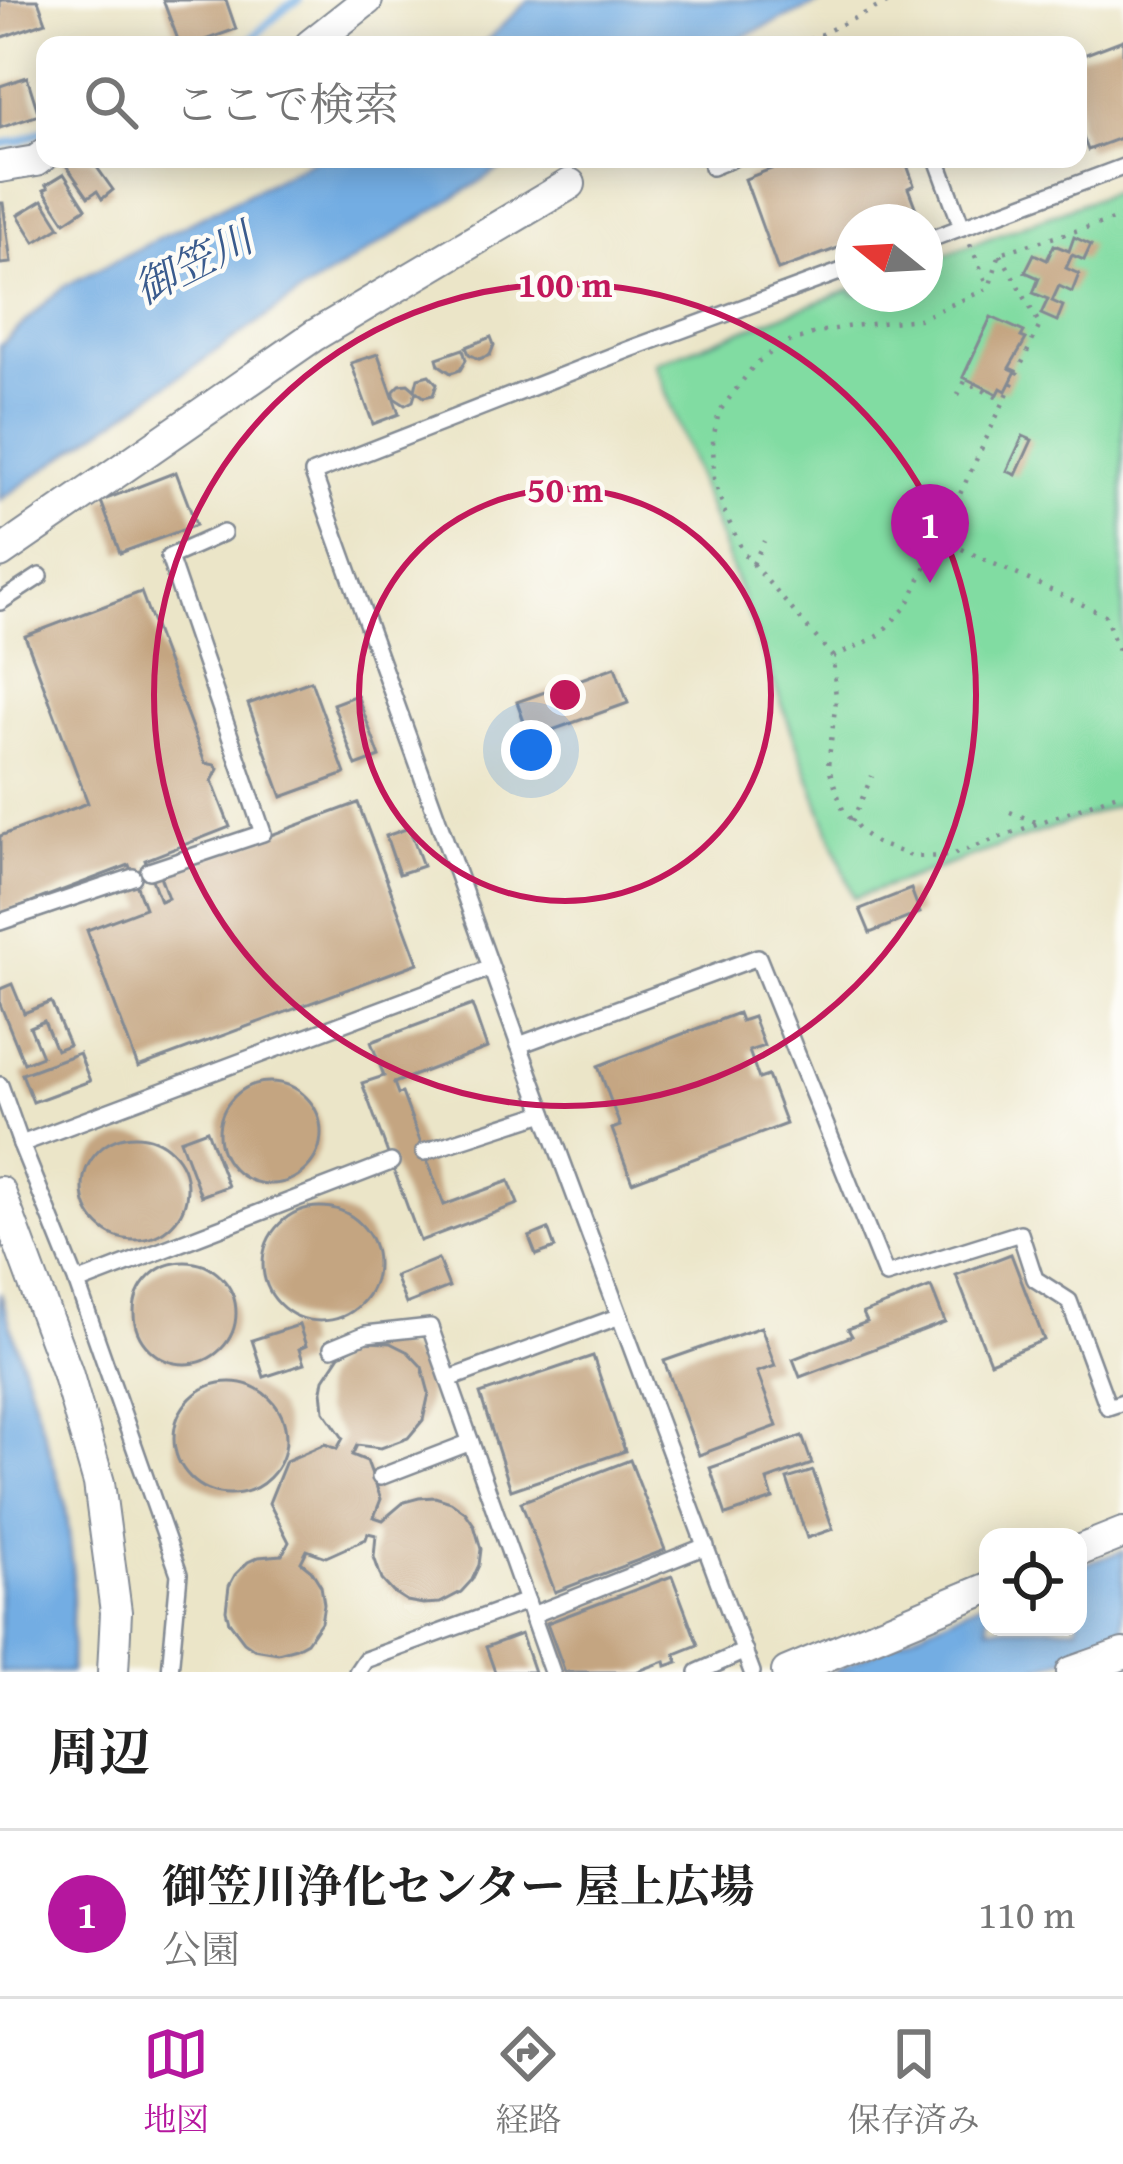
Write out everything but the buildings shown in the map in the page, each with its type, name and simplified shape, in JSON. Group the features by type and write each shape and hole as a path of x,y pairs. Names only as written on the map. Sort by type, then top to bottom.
{"street":[{"path":"322,36 368,0"},
{"path":"0,167 36,160"},
{"path":"0,553 314,335 570,184"},
{"path":"0,1192 67,1372 99,1483 116,1612 113,1672"},
{"path":"1087,1547 1123,1533"},
{"path":"787,1672 979,1592"},
{"path":"1072,1672 1123,1654"}],"lane":[{"path":"943,234 1123,167"},
{"path":"940,168 962,227"},
{"path":"752,1672 313,473 835,274"},
{"path":"0,922 263,833 169,557 224,533"},
{"path":"0,602 40,576"},
{"path":"519,1046 758,957 886,1275 1020,1233 1035,1279 1069,1301 1108,1407 1123,1402"},
{"path":"20,1144 491,968"},
{"path":"0,1085 77,1283 179,1574 170,1672"},
{"path":"424,1153 544,1112"},
{"path":"77,1283 391,1162"},
{"path":"448,1379 620,1316"},
{"path":"332,1348 366,1334 430,1327 552,1672"},
{"path":"380,1477 471,1442"},
{"path":"357,1672 365,1660 706,1546"},
{"path":"698,1672 745,1651"}],"path":[{"path":"817,36 893,0"},
{"path":"1000,253 1123,217"},
{"path":"962,227 989,288"},
{"path":"1000,253 989,288 919,319 818,332 783,344 755,364 719,412 712,439 713,479 744,554 833,657 836,700 828,766 836,796 876,843 930,858 949,856 1123,792"},
{"path":"833,657 877,637 907,606 1040,326 1000,253"},
{"path":"958,395 965,381 1004,401"},
{"path":"940,539 1105,615 1123,665"},
{"path":"753,564 764,541"},
{"path":"852,820 872,776"},
{"path":"1010,812 1040,823"}],"green space":[{"path":"1123,188 1123,803 854,898 655,363 835,296 835,312 943,312 943,255"}],"water":[{"path":"529,0 826,0 744,36 491,36"},
{"name":"御笠川","path":"298,168 502,168 299,294 0,500 0,346 63,287"},
{"path":"0,1292 65,1501 73,1568 71,1672 0,1672"},
{"path":"1123,1551 1123,1637 1028,1672 832,1672 979,1603 979,1636 1087,1636 1087,1563"}],"waterway":[{"path":"255,36 299,0"},
{"path":"0,144 36,134"}],"place":[{"name":"御笠川浄化センター 屋上広場","path":"930,583"}]}
